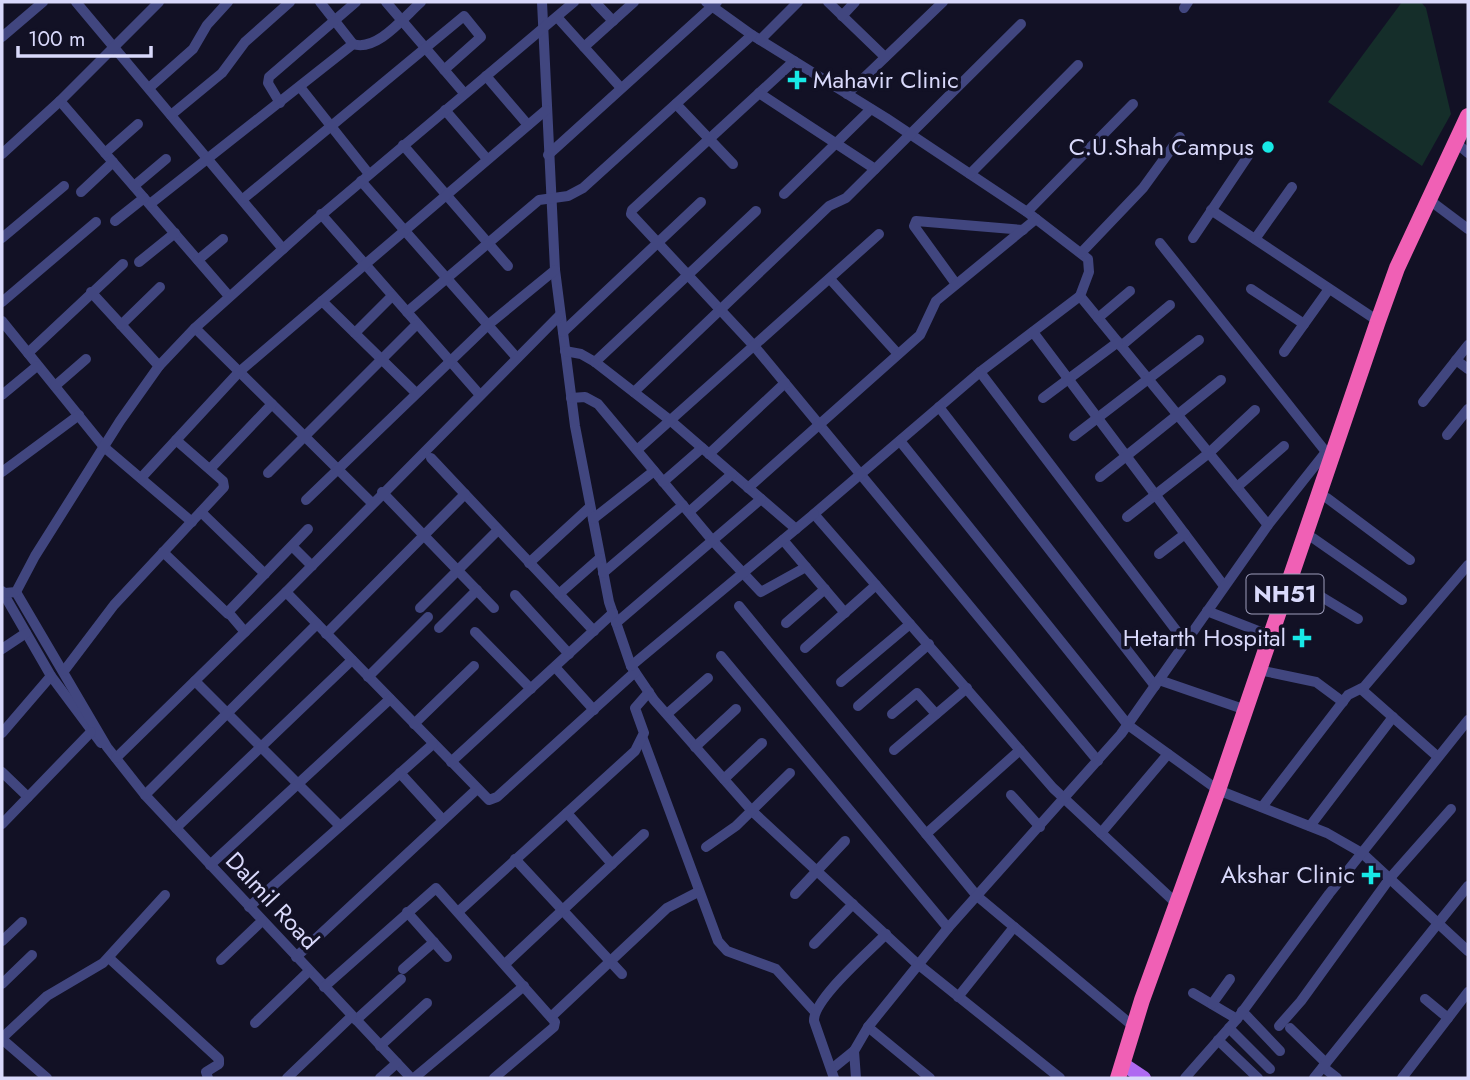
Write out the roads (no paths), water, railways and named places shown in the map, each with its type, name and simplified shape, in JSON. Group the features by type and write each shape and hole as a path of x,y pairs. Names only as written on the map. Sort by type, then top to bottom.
{"highway":[{"name":"NH51","path":"1124,1072 1134,1027 1177,904 1221,791 1245,710 1263,670 1271,636 1329,454 1378,321 1468,117"},
{"name":"NH51","path":"1124,1072 1402,280 1431,201 1464,150 1468,132"}],"main road":[{"path":"1124,1072 1144,1078"}],"street":[{"path":"2,36 43,2"},
{"path":"76,2 283,248"},
{"path":"2,154 60,101 159,2"},
{"path":"149,88 194,49 207,25 228,2"},
{"path":"171,115 222,73 245,42 290,2"},
{"path":"320,2 353,44"},
{"path":"280,103 268,83 269,77 356,2"},
{"path":"386,2 464,93"},
{"path":"114,221 208,157 353,44 370,45 421,2"},
{"path":"542,2 541,30 555,270 571,398 603,573 614,618 633,669 667,715 752,811 919,964 1060,1078"},
{"path":"8,592 35,556 159,366 195,328 228,295 321,215 574,2"},
{"path":"595,2 613,21"},
{"path":"584,47 634,2"},
{"path":"407,312 539,200 568,196 583,188 676,104 798,2"},
{"path":"828,2 885,57"},
{"path":"842,16 855,2"},
{"path":"847,94 943,2"},
{"path":"286,592 477,789 489,800 497,797 594,710 633,669 742,573 980,372 1080,296 1090,264 1081,253 1031,215 910,134 756,38 712,3 548,155"},
{"path":"243,199 465,17 481,37 444,70"},
{"path":"557,17 621,88"},
{"path":"634,392 829,206 846,198 1021,24"},
{"path":"794,61 630,212 755,347 1098,761"},
{"path":"970,174 1078,65"},
{"path":"485,76 528,125"},
{"path":"300,87 332,127 365,178 404,229 517,358"},
{"path":"759,93 875,169"},
{"path":"60,101 228,295"},
{"path":"676,104 733,164"},
{"path":"748,488 923,331 936,301 1023,230 1031,215 1133,104"},
{"path":"784,194 871,109"},
{"path":"445,110 487,159"},
{"path":"141,478 239,372 546,110"},
{"path":"81,192 138,124"},
{"path":"1081,253 1143,188 1180,137"},
{"path":"403,145 508,266"},
{"path":"1193,238 1248,156"},
{"path":"134,186 166,159"},
{"path":"2,238 64,186"},
{"path":"1255,239 1292,187"},
{"path":"1431,201 1468,229"},
{"path":"563,332 701,202"},
{"path":"1211,210 1378,321"},
{"path":"595,362 756,211"},
{"path":"321,215 480,395"},
{"path":"957,284 914,226 916,221 1023,230"},
{"path":"2,302 96,222"},
{"path":"139,262 175,233"},
{"path":"637,450 879,234"},
{"path":"198,260 223,239"},
{"path":"886,934 814,1012 814,1021 834,1073 948,928 1065,800 1128,725 1268,525 1329,454 1160,243"},
{"path":"27,353 123,264"},
{"path":"306,500 449,361 555,270"},
{"path":"830,279 898,354"},
{"path":"121,325 160,287"},
{"path":"1251,289 1304,324"},
{"path":"1284,352 1329,289"},
{"path":"1098,318 1130,291"},
{"path":"91,292 159,366"},
{"path":"355,333 392,296"},
{"path":"1080,296 1268,525"},
{"path":"322,301 416,393"},
{"path":"1043,398 1170,305"},
{"path":"116,758 286,592 382,492 561,315"},
{"path":"2,321 104,447 192,522"},
{"path":"268,473 417,324"},
{"path":"195,328 372,503"},
{"path":"1033,332 1224,586"},
{"path":"1074,436 1199,340"},
{"path":"1423,402 1468,345"},
{"path":"565,351 581,354 595,362 634,392 796,529"},
{"path":"55,386 86,359"},
{"path":"1456,360 1468,369"},
{"path":"2,395 37,366"},
{"path":"980,372 1185,642"},
{"path":"1100,477 1221,380"},
{"path":"663,481 706,451 785,383"},
{"path":"571,398 585,397 598,404 712,540 763,592 806,566"},
{"path":"210,469 272,404"},
{"path":"939,407 1157,683 1245,710"},
{"path":"1447,435 1468,409"},
{"path":"1127,517 1209,453 1255,410"},
{"path":"2,472 79,415"},
{"path":"64,671 114,605 225,485 176,440"},
{"path":"900,441 1128,725 1221,791 1310,826 1362,853 1468,951"},
{"path":"1237,487 1284,446"},
{"path":"431,458 594,631"},
{"path":"529,563 592,513 654,471"},
{"path":"603,573 732,474"},
{"path":"382,492 494,608"},
{"path":"326,634 465,494"},
{"path":"1327,498 1410,560"},
{"path":"451,762 594,631 614,618 761,499"},
{"path":"201,512 265,574"},
{"path":"814,514 1065,800 1177,904"},
{"path":"228,614 308,530"},
{"path":"368,677 458,569 498,530"},
{"path":"1159,554 1185,534"},
{"path":"1313,538 1402,600"},
{"path":"783,540 845,613"},
{"path":"292,547 312,566"},
{"path":"163,552 245,632"},
{"path":"559,594 600,558"},
{"path":"1262,807 1351,692 1361,689 1468,565"},
{"path":"1297,582 1358,620"},
{"path":"805,648 876,585"},
{"path":"786,623 825,589"},
{"path":"439,628 477,590"},
{"path":"8,592 26,633 51,676 91,732 107,747"},
{"path":"8,592 64,671 107,747"},
{"path":"515,595 569,653"},
{"path":"739,606 977,896 1134,1027"},
{"path":"1207,611 1271,636"},
{"path":"145,795 317,624"},
{"path":"841,682 910,624"},
{"path":"475,632 531,689"},
{"path":"2,649 26,633"},
{"path":"858,706 929,645"},
{"path":"721,656 948,928"},
{"path":"176,828 352,660"},
{"path":"414,724 474,666"},
{"path":"555,667 594,710"},
{"path":"1263,670 1316,682 1343,702"},
{"path":"2,733 51,676"},
{"path":"667,715 708,678"},
{"path":"195,681 341,826"},
{"path":"894,750 967,688"},
{"path":"1361,689 1438,757"},
{"path":"649,692 635,708 643,739 698,892 721,946 776,969 814,1012"},
{"path":"892,714 918,693 936,714"},
{"path":"210,865 390,699"},
{"path":"695,747 736,709"},
{"path":"1310,826 1393,717"},
{"path":"1185,1078 1236,1020 1362,853 1467,724"},
{"path":"2,824 91,732"},
{"path":"458,912 635,751 643,739"},
{"path":"724,779 762,743"},
{"path":"249,907 433,744"},
{"name":"Dalmil Road","path":"107,747 145,795 413,1078"},
{"path":"926,834 1020,750"},
{"path":"1101,833 1168,754"},
{"path":"2,772 28,797"},
{"path":"400,773 443,820"},
{"path":"706,847 752,811 790,773"},
{"path":"296,957 477,789"},
{"path":"1011,794 1040,827"},
{"path":"1337,1078 1284,1027 1390,878 1451,809"},
{"path":"567,813 612,863"},
{"path":"505,964 644,834"},
{"path":"794,894 845,841"},
{"path":"515,859 622,974"},
{"path":"1314,1078 1468,887"},
{"path":"324,987 435,888 555,1022 554,1027 495,1078"},
{"path":"551,1017 673,903 698,892"},
{"path":"47,1078 2,1038 40,1001 108,958 165,895"},
{"path":"814,944 853,904"},
{"path":"407,912 447,957"},
{"path":"221,960 262,921"},
{"path":"2,941 22,922"},
{"path":"958,996 1014,927"},
{"path":"287,1078 434,942"},
{"path":"2,984 32,955"},
{"path":"108,958 219,1059 219,1065 206,1072 208,1078"},
{"path":"255,1023 309,971"},
{"path":"1212,1004 1230,978"},
{"path":"413,1078 524,986"},
{"path":"1402,1078 1468,992"},
{"path":"1193,993 1280,1051"},
{"path":"1425,999 1448,1018"},
{"path":"380,1046 426,1003"},
{"path":"1236,1020 1270,1069"},
{"path":"868,1027 930,1078"},
{"path":"1218,1040 1258,1078"},
{"path":"853,1051 856,1078"},
{"path":"380,1078 397,1063"}],"place":[{"name":"Mahavir Clinic","path":"797,80"},
{"name":"C.U.Shah Campus","path":"1268,147"},
{"name":"Hetarth Hospital","path":"1302,638"},
{"name":"Akshar Clinic","path":"1371,875"}]}
